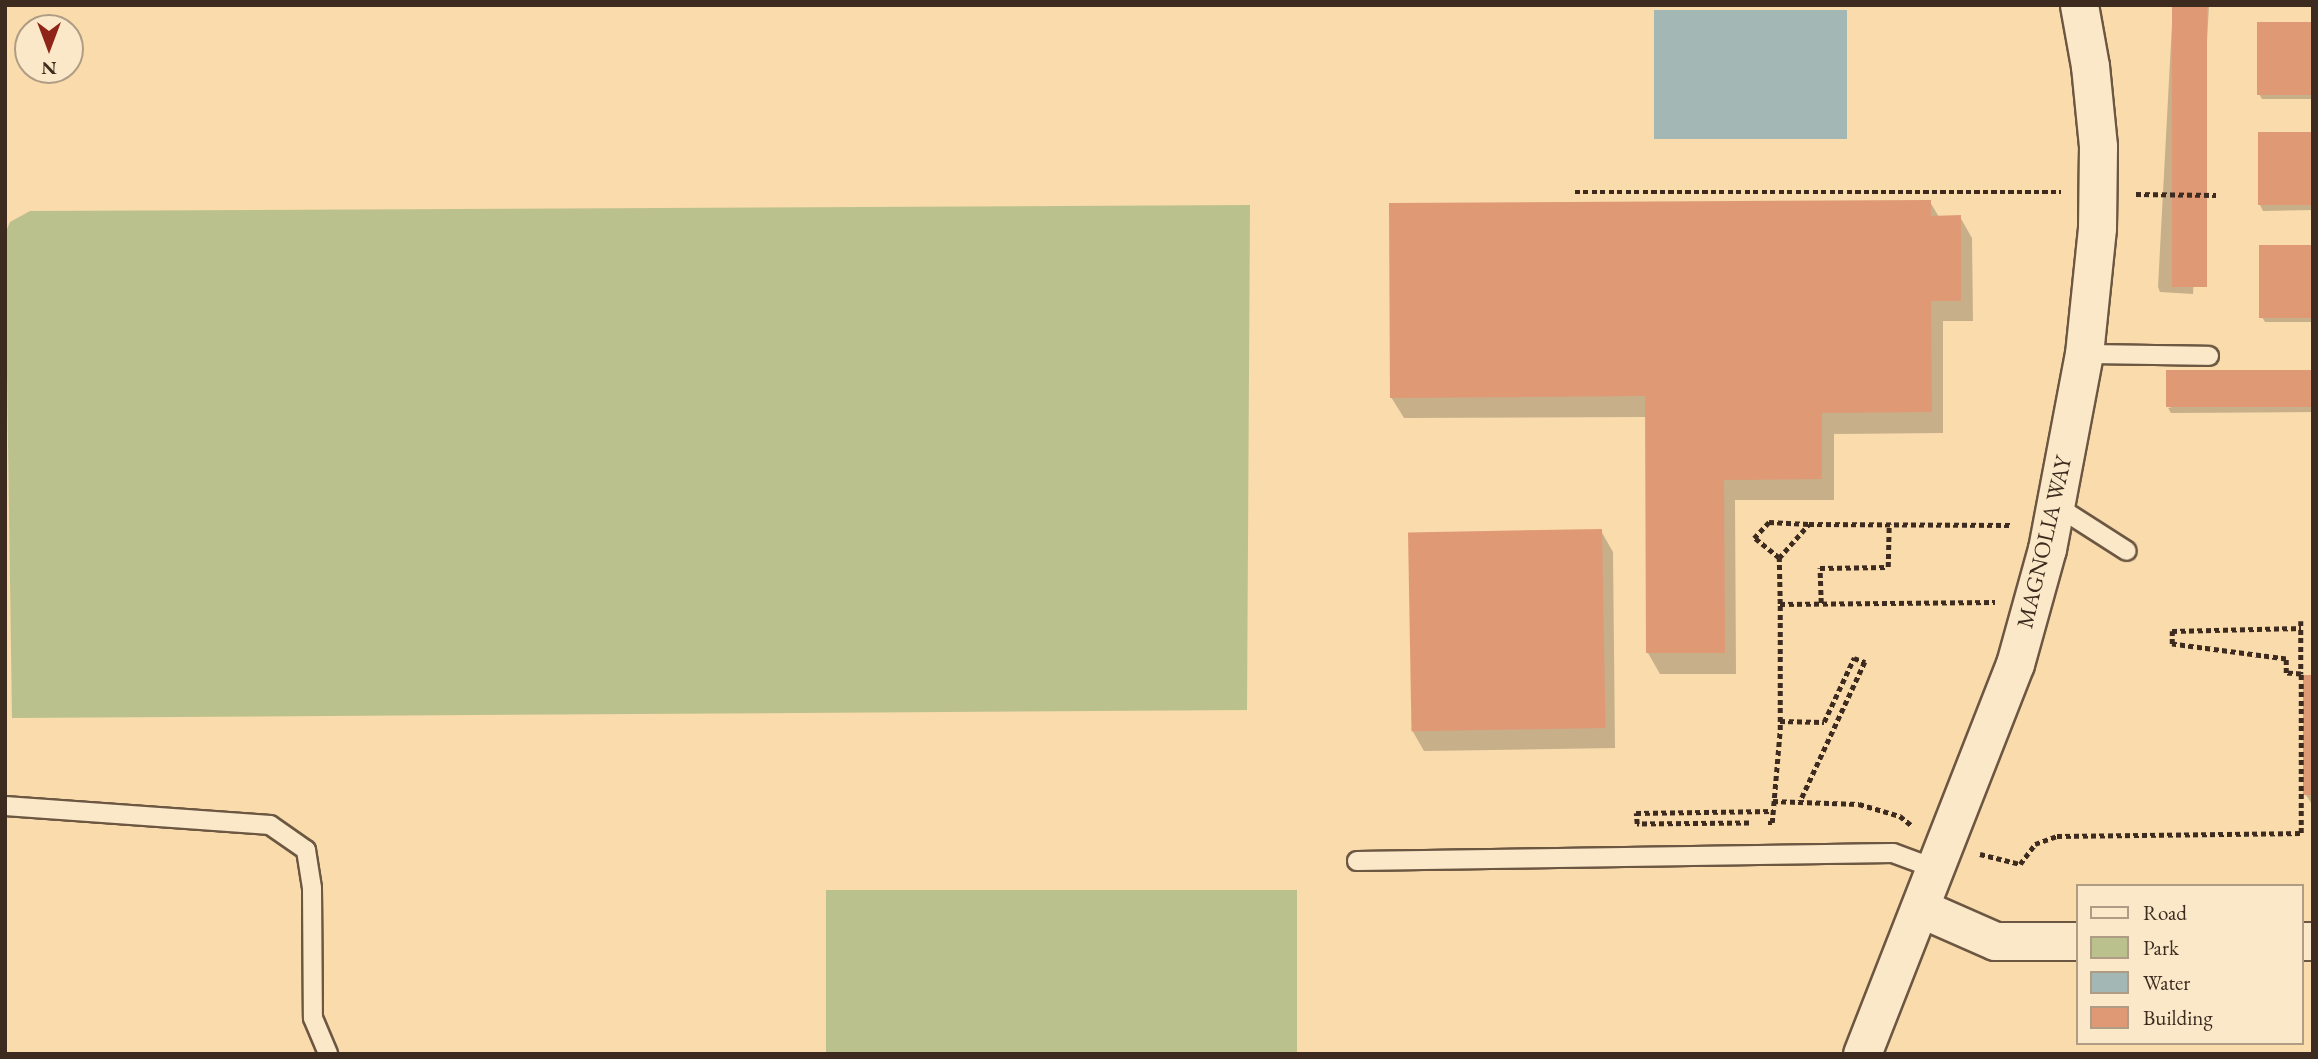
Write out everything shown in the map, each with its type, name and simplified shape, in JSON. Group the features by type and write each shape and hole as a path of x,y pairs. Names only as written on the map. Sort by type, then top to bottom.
{"street":[{"name":"MAGNOLIA WAY","path":"1863,1054 2015,664 2047,549 2084,354 2097,193 2098,146 2093,93 2079,5"},
{"path":"1920,908 1995,941 2076,941"}],"lane":[{"path":"2084,354 2209,356"},
{"path":"2055,505 2127,551"},
{"path":"5,806 270,825 306,850 312,888 313,1018 328,1054"},
{"path":"1357,861 1893,853 1941,855"}],"path":[{"path":"1575,192 2216,195"},
{"path":"1779,558 1754,538 1769,522 2015,526"},
{"path":"1773,811 1636,813 1637,824 1772,823 1773,811 1773,801 1780,720 1779,558 1809,524"},
{"path":"1821,603 1820,568 1888,567 1889,524"},
{"path":"1780,604 1996,602"},
{"path":"1773,801 1859,804 1900,816 1941,855 1984,855 2020,864 2035,844 2057,836 2301,833 2301,621"},
{"path":"2301,628 2172,631 2172,644 2286,659 2286,673 2301,674"},
{"path":"1780,720 1825,722 1854,658 1865,662 1800,802"}],"green space":[{"path":"1250,205 1247,710 12,718 5,234 10,222 30,211"},
{"path":"826,890 1297,890 1297,1054 826,1054"}],"water":[{"path":"1654,10 1847,10 1847,139 1654,139"}],"building":[{"path":"2172,5 2207,5 2207,287 2172,287"},
{"path":"2257,22 2313,22 2313,95 2257,95"},
{"path":"2258,132 2313,132 2313,205 2258,205"},
{"path":"1931,200 1931,216 1961,215 1961,301 1931,301 1932,412 1822,413 1822,479 1724,480 1725,653 1646,653 1645,396 1390,398 1389,203"},
{"path":"2259,245 2313,245 2313,318 2259,318"},
{"path":"2166,370 2313,370 2313,407 2166,407"},
{"path":"1602,529 1605,728 1412,731 1408,532"},
{"path":"2303,675 2313,675 2313,795 2303,795"}]}
